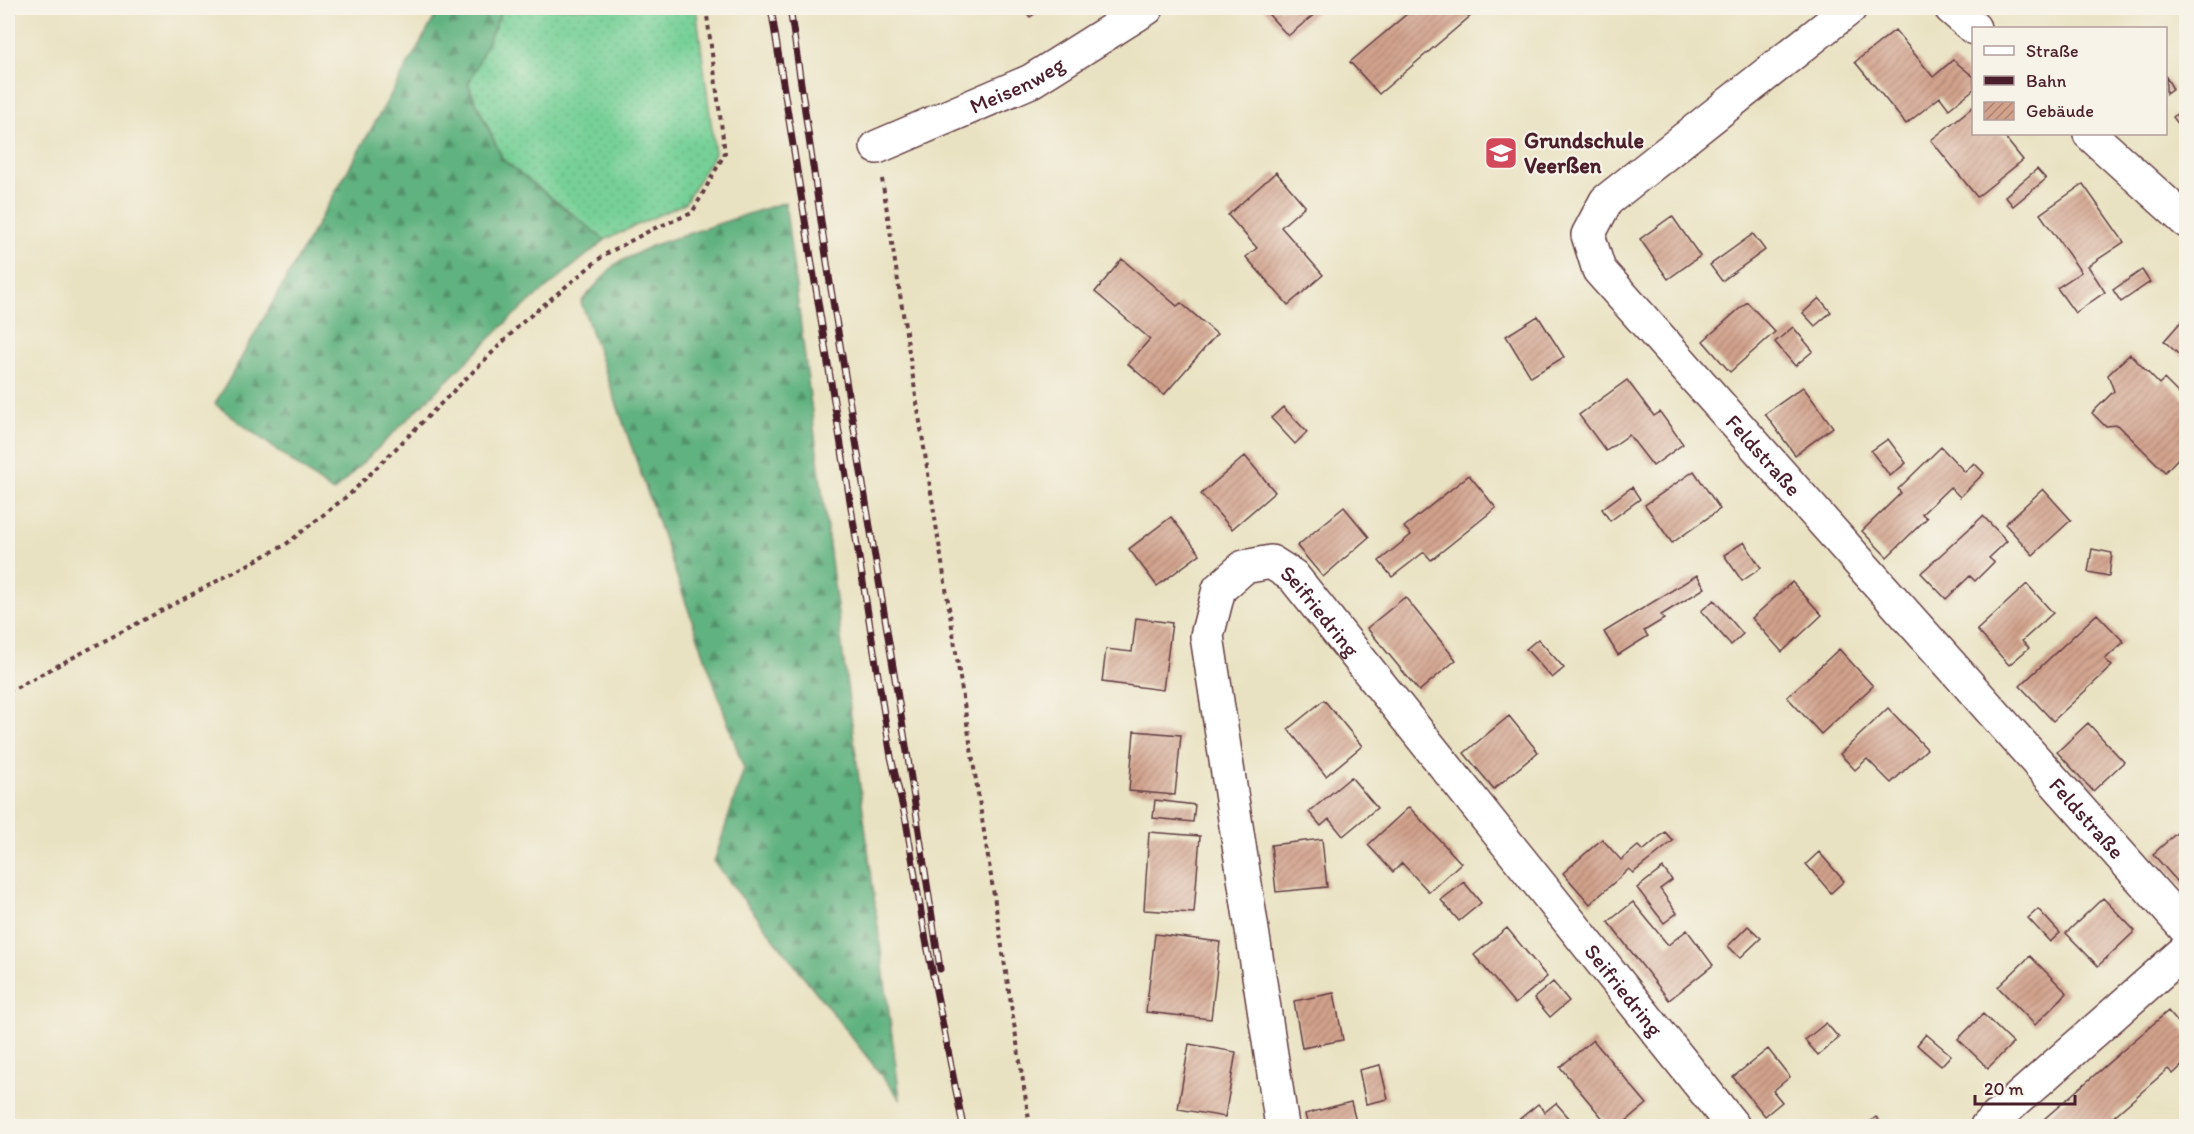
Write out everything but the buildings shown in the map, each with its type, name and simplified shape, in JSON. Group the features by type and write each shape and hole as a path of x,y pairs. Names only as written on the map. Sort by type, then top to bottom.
{"street":[{"name":"Meisenweg","path":"877,147 1031,81 1148,8"},
{"name":"Feldstraße","path":"1850,8 1606,201 1588,235 1599,270 2187,929"},
{"path":"1951,8 1973,27"},
{"path":"2091,135 2187,221"},
{"name":"Seifriedring","path":"1282,1126 1207,636 1219,589 1244,567 1271,562 1293,576 1718,1121"},
{"path":"1988,1126 2187,950"}],"path":[{"path":"8,692 285,545 351,493 524,321 604,255 653,229 692,213 725,153 706,8"},
{"path":"877,147 1030,1126"}],"green space":[{"path":"440,8 503,8 468,85 503,160 605,240 515,314 333,492 215,404"},
{"path":"503,8 696,8 715,153 685,203 605,240 503,160 468,84"},
{"path":"785,202 900,1099 714,862 744,769 581,302 614,265 651,246"}],"railway":[{"path":"771,8 891,757 906,821 924,930 963,1126"},
{"path":"790,8 830,283 940,969"}],"place":[{"name":"Grundschule Veerßen","path":"1501,153"}]}
